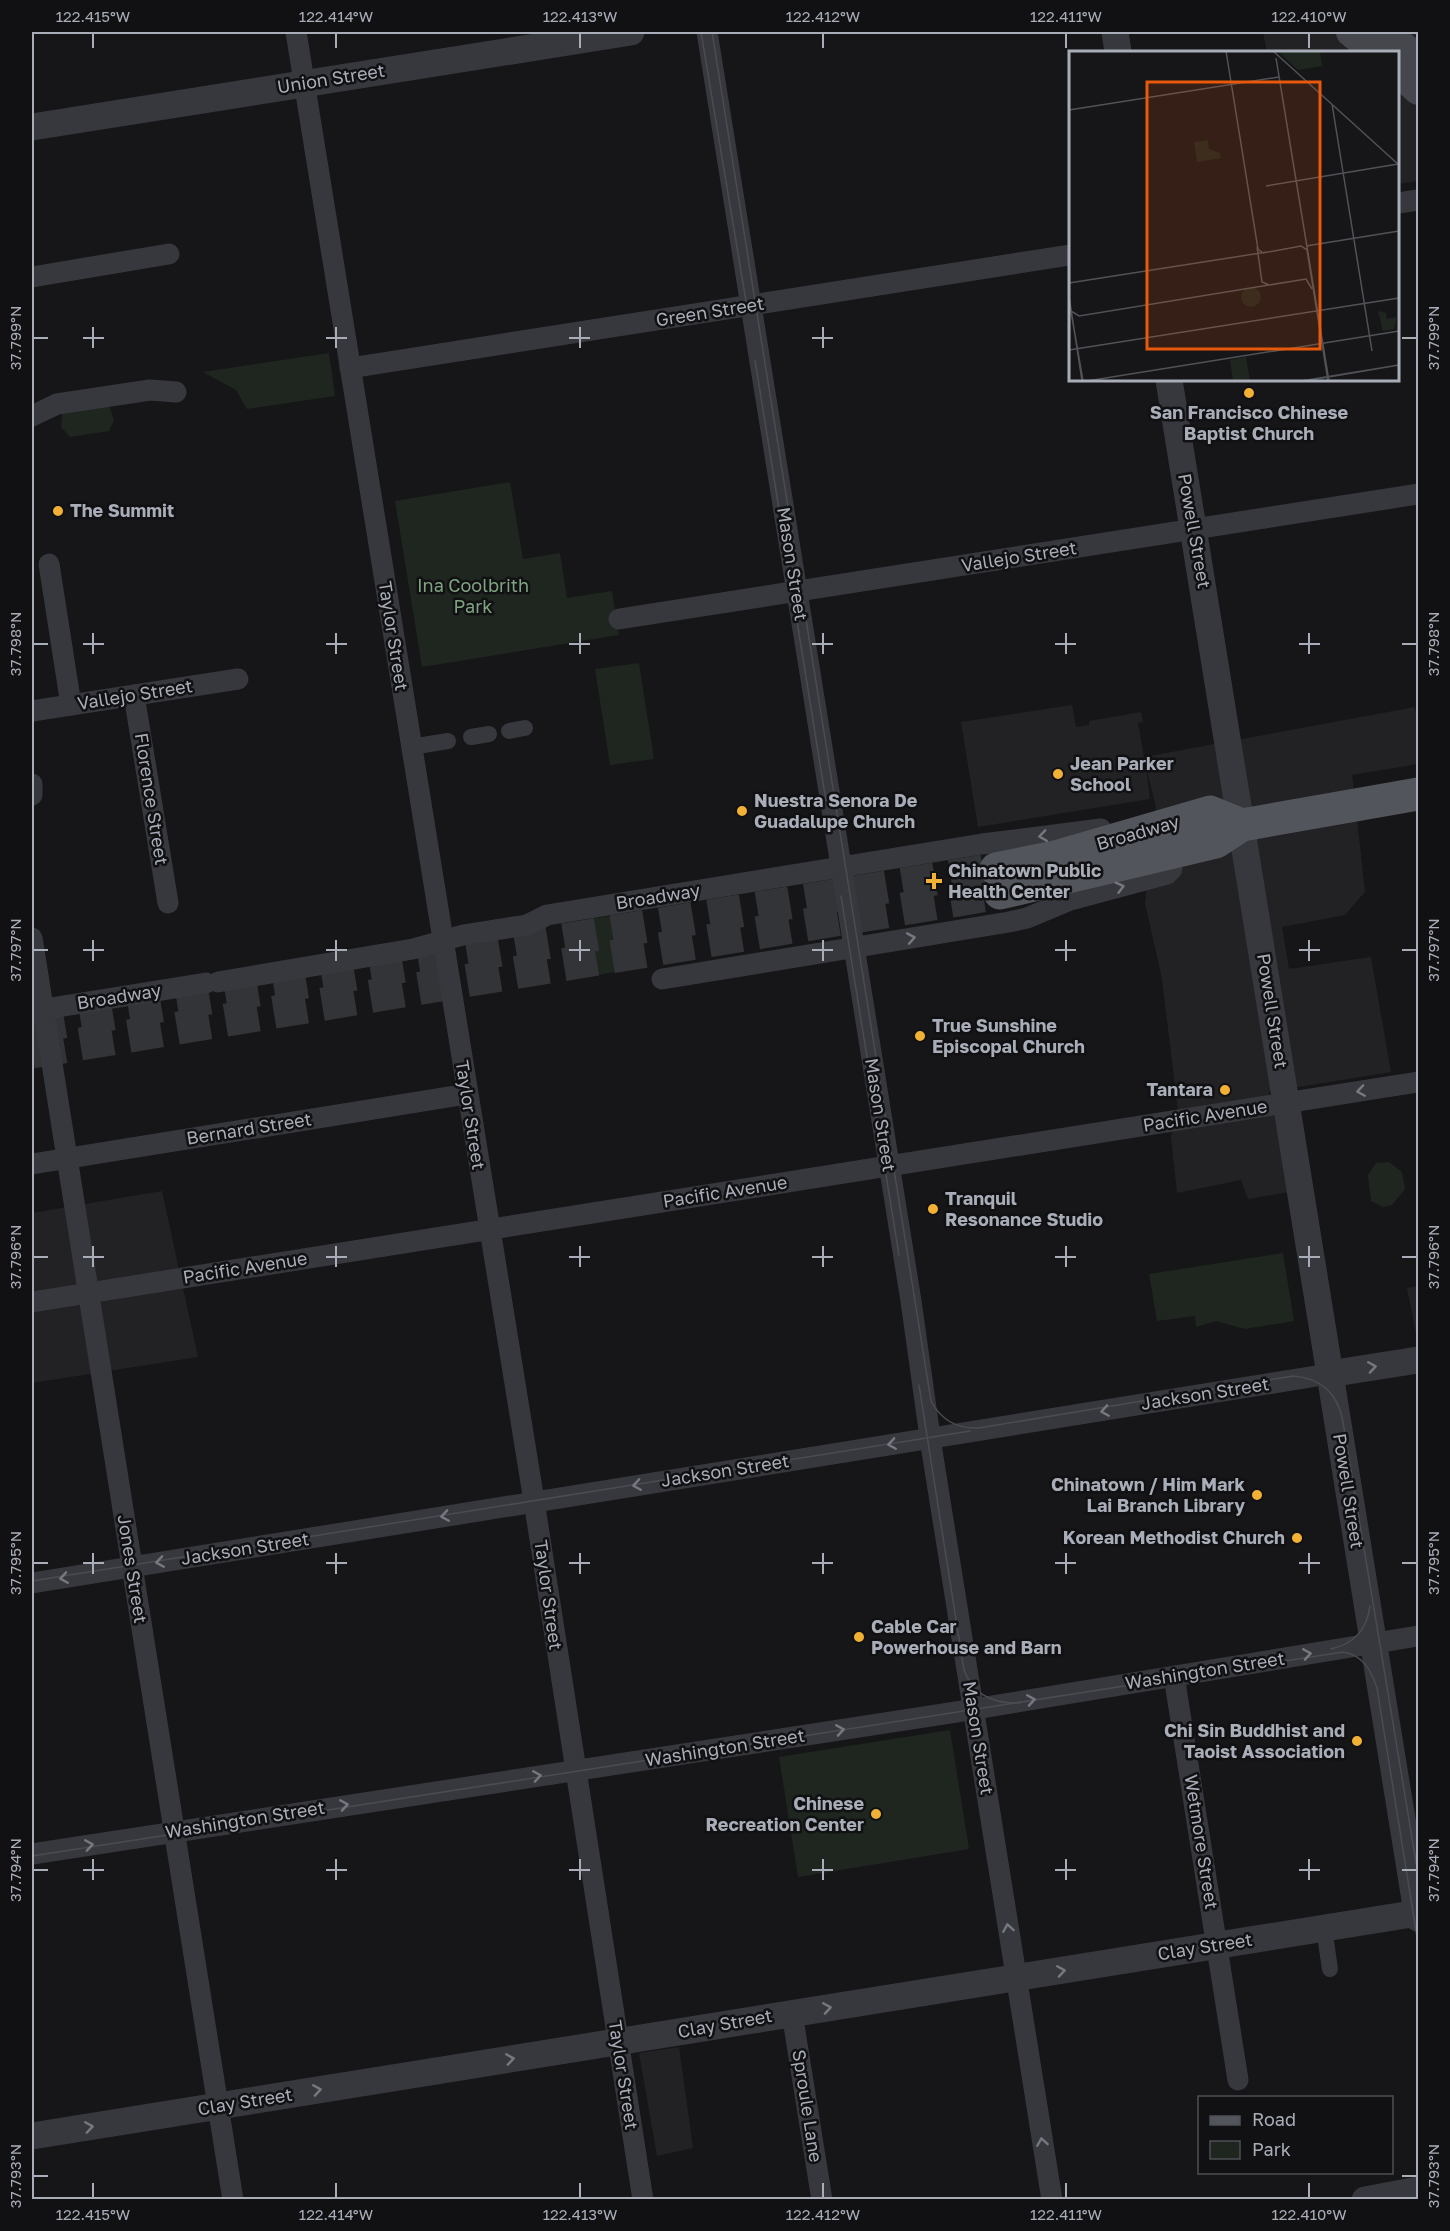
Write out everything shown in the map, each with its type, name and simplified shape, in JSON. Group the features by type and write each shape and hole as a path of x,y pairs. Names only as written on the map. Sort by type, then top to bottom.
{"main road":[{"path":"1351,32 1375,51"},
{"path":"1386,32 1419,60"},
{"path":"1399,72 1419,90"},
{"name":"Broadway","path":"1242,825 1210,812 1113,833 998,881 1173,861 1216,842 1242,825 1419,794"}],"street":[{"name":"Taylor Street","path":"296,32 444,942 488,1230 534,1502 574,1771 643,2199"},
{"name":"Union Street","path":"32,127 631,32"},
{"name":"Mason Street","path":"707,32 911,1301 930,1438 1052,2199"},
{"path":"1115,32 1118,51"},
{"path":"1399,203 1419,200"},
{"path":"32,277 169,254"},
{"name":"Green Street","path":"350,368 1069,255"},
{"name":"Powell Street","path":"1169,381 1418,1915"},
{"path":"32,416 57,404 150,390 176,392"},
{"name":"Vallejo Street","path":"619,619 1419,494"},
{"path":"49,564 71,705"},
{"name":"Vallejo Street","path":"32,711 238,679"},
{"name":"Florence Street","path":"134,695 168,903"},
{"path":"471,737 489,734"},
{"path":"411,747 448,741"},
{"path":"32,784 32,795"},
{"name":"Broadway","path":"37,1010 413,949 444,942 463,934 527,925 547,915 982,844 1113,833"},
{"name":"Broadway","path":"662,979 1027,918 1070,900 1167,874 1173,861"},
{"name":"Jones Street","path":"32,938 37,1010 66,1158 233,2199"},
{"name":"Pacific Avenue","path":"32,1302 1419,1082"},
{"name":"Bernard Street","path":"32,1164 467,1094"},
{"name":"Jackson Street","path":"32,1583 1419,1360"},
{"name":"Washington Street","path":"32,1854 974,1709 1419,1636"},
{"name":"Wetmore Street","path":"1174,1676 1238,2079"},
{"name":"Clay Street","path":"32,2136 1324,1928 1418,1915"},
{"path":"1324,1928 1330,1970"},
{"name":"Sproule Lane","path":"792,2013 822,2199"},
{"path":"1365,2199 1419,2190"}],"shaded area":[{"path":"1263,32 1418,32 1418,181 1399,184 1399,51 1267,51"},
{"path":"1072,705 1076,727 1089,725 1089,721 1141,712 1143,722 1138,723 1144,757 1415,707 1418,764 1352,775 1365,892 1345,915 1282,927 1289,969 1371,957 1391,1072 1269,1092 1290,1192 1248,1199 1241,1180 1177,1193 1171,1137 1178,1111 1162,979 1145,903 1156,807 1146,767 1150,799 978,827 961,722"},
{"path":"162,1191 198,1357 32,1383 32,1213"},
{"path":"1418,1286 1418,1344 1407,1288"},
{"path":"679,2047 693,2148 657,2156 639,2053"}],"green space":[{"path":"329,353 335,396 247,409 236,390 203,372"},
{"path":"102,404 110,408 114,420 109,431 70,437 61,427 63,408"},
{"name":"Ina Coolbrith Park","path":"510,482 523,559 560,553 567,598 612,591 619,635 422,667 395,501"},
{"path":"639,663 654,759 610,765 595,669"},
{"path":"625,914 634,969 597,975 589,926 590,919"},
{"path":"1389,1162 1402,1172 1405,1189 1392,1205 1383,1207 1371,1201 1368,1175 1376,1163"},
{"path":"1283,1253 1294,1321 1245,1329 1216,1321 1196,1327 1195,1316 1157,1321 1149,1274"},
{"name":"Chinese Recreation Center","path":"950,1730 969,1849 798,1877 779,1757"}],"tunnel":[{"path":"32,1027 996,869"},
{"path":"32,1052 1000,893"}],"tram line":[{"path":"701,32 746,301"},
{"path":"712,32 931,1401 950,1422 964,1427 979,1428 1293,1376 1312,1380 1327,1389 1337,1403 1343,1422 1418,1874"},
{"path":"755,360 826,801"},
{"path":"841,896 899,1255"},
{"path":"919,1385 964,1670 979,1692 993,1700 1020,1703"},
{"path":"32,1581 970,1431"},
{"path":"1331,1649 1339,1647 1358,1634 1366,1622 1370,1606"},
{"path":"32,1856 1343,1652 1356,1656 1365,1664 1377,1688 1418,1943"}],"place":[{"name":"San Francisco Chinese Baptist Church","path":"1249,393"},
{"name":"The Summit","path":"58,511"},
{"name":"Jean Parker School","path":"1058,774"},
{"name":"Nuestra Senora De Guadalupe Church","path":"742,811"},
{"name":"Chinatown Public Health Center","path":"934,881"},
{"name":"True Sunshine Episcopal Church","path":"920,1036"},
{"name":"Tantara","path":"1225,1090"},
{"name":"Tranquil Resonance Studio","path":"933,1209"},
{"name":"Chinatown / Him Mark Lai Branch Library","path":"1257,1495"},
{"name":"Korean Methodist Church","path":"1297,1538"},
{"name":"Cable Car Powerhouse and Barn","path":"859,1637"},
{"name":"Chi Sin Buddhist and Taoist Association","path":"1357,1741"},
{"name":"Chinese Recreation Center","path":"876,1814"}]}
